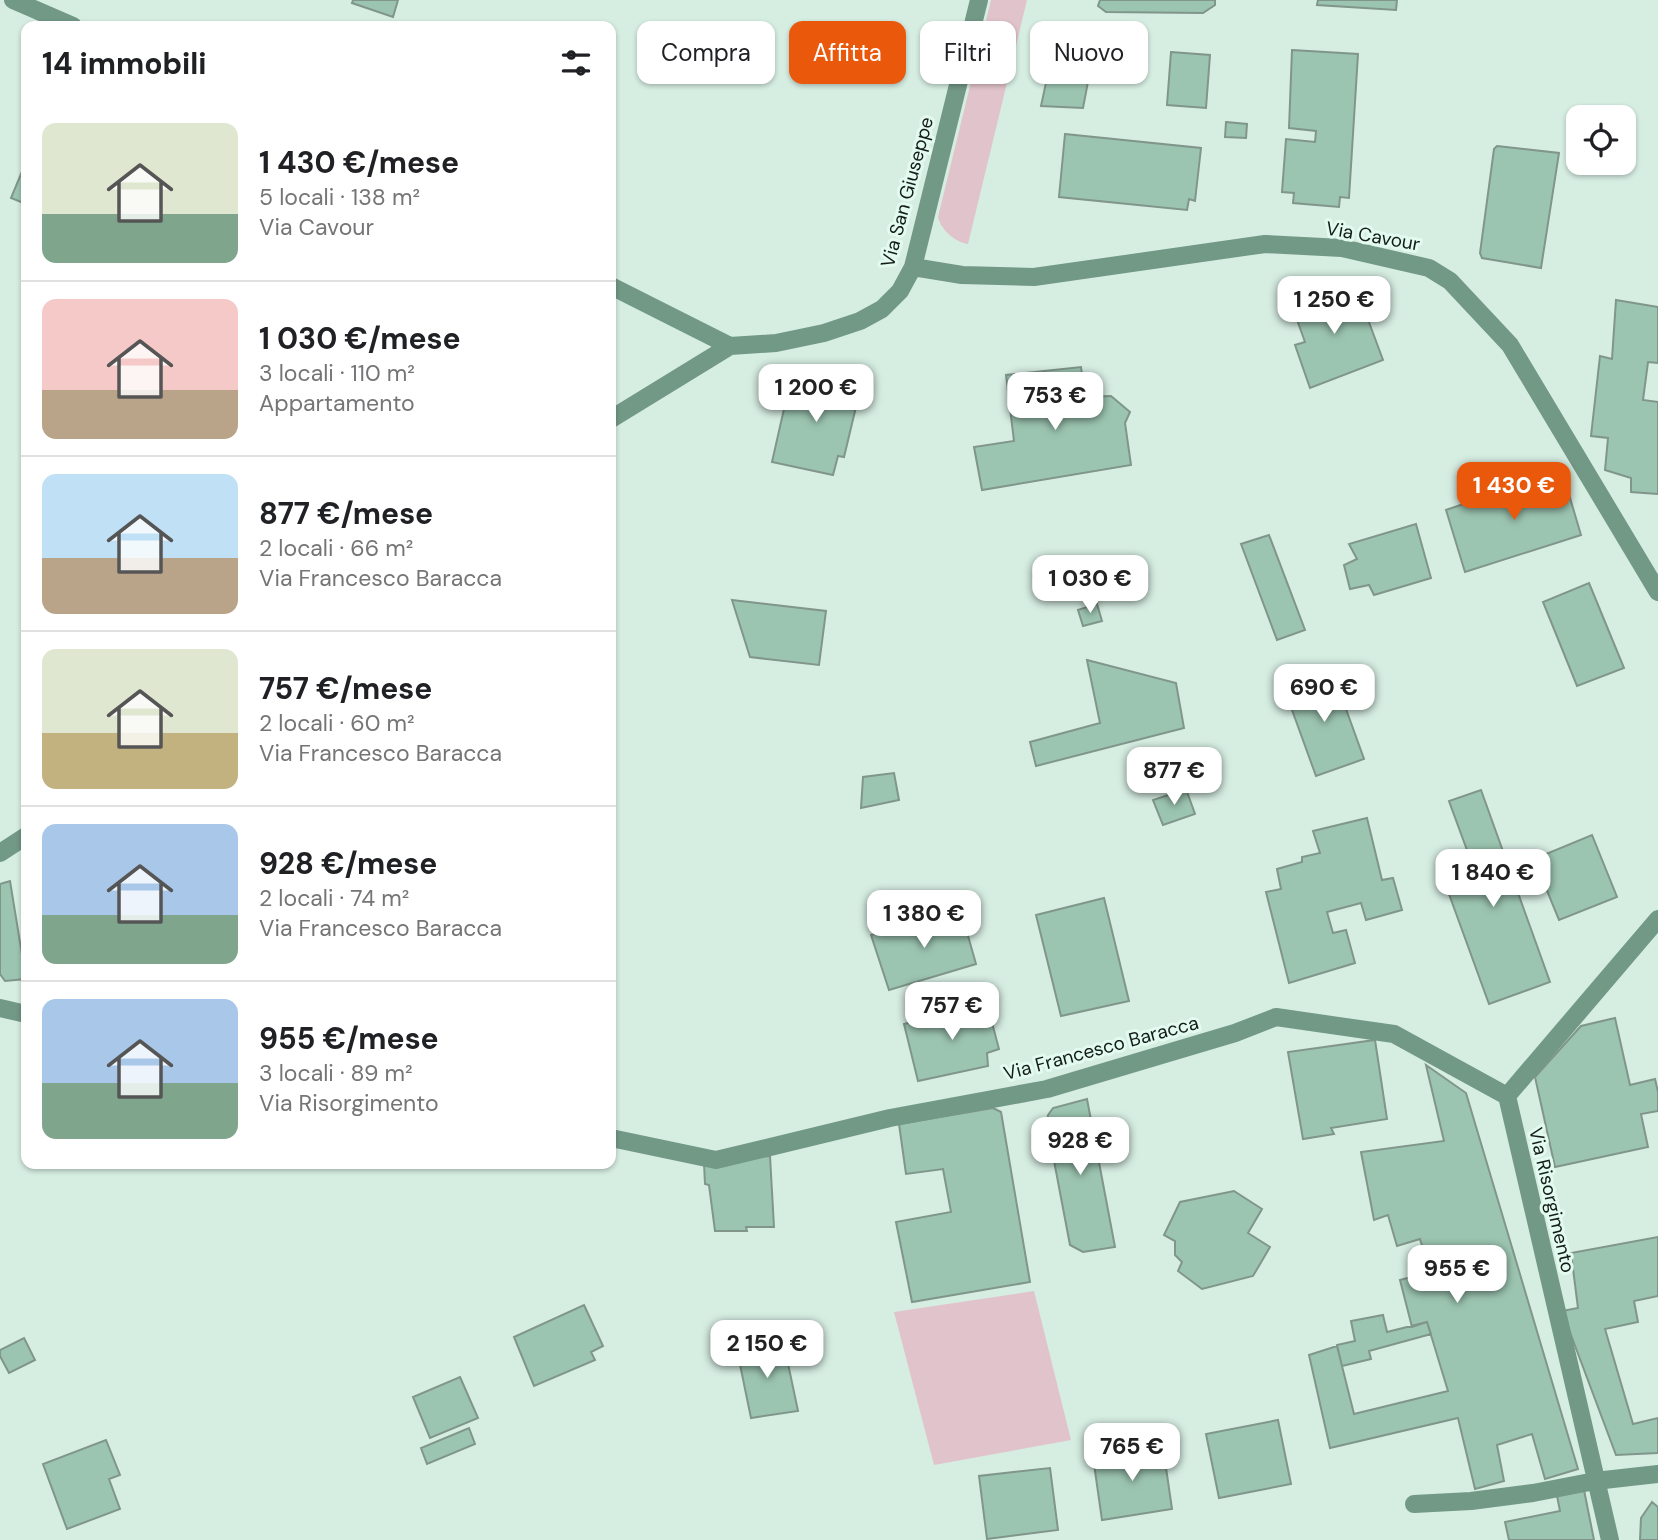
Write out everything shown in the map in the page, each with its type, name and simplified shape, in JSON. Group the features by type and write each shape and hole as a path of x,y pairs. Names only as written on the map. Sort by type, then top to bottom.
{"street":[{"path":"13,0 62,21"},
{"name":"Via San Giuseppe","path":"616,289 730,346 776,344 824,333 860,321 882,309 900,291 913,267 979,0"},
{"name":"Via Cavour","path":"913,267 962,275 1034,277 1265,244 1342,248 1429,268 1450,281 1510,345 1658,592"},
{"path":"616,416 730,346"},
{"path":"0,853 21,839"},
{"path":"1507,1096 1658,919"},
{"path":"0,1008 21,1013"},
{"name":"Via Francesco Baracca","path":"616,1139 716,1160 890,1118 1047,1089 1276,1017 1394,1034 1507,1096"},
{"name":"Via Risorgimento","path":"1507,1096 1610,1540"},
{"path":"1414,1504 1496,1498 1595,1481 1658,1474"}],"shaded area":[{"path":"991,0 1027,0 1016,45 1016,21 986,21"},
{"path":"970,84 1007,84 968,244 949,235 938,217"},
{"path":"1034,1291 1071,1440 934,1465 894,1312"}],"building":[{"path":"353,0 398,0 393,17 352,3"},
{"path":"1100,0 1215,0 1215,5 1203,13 1106,12 1098,6"},
{"path":"1318,0 1397,0 1396,10 1317,5"},
{"path":"1292,50 1358,54 1349,198 1340,197 1339,207 1293,203 1294,193 1282,192 1286,139 1315,142 1316,131 1289,128"},
{"path":"1171,52 1210,55 1206,108 1167,105"},
{"path":"1046,84 1088,84 1083,108 1041,106"},
{"path":"1226,122 1247,124 1246,138 1225,137"},
{"path":"1065,134 1201,148 1195,201 1189,199 1187,210 1059,197"},
{"path":"1497,146 1559,153 1541,268 1482,258 1480,253 1494,149"},
{"path":"21,174 21,202 11,198"},
{"path":"1349,283 1361,319 1367,317 1383,360 1310,388 1295,345 1305,342 1291,303"},
{"path":"1616,300 1658,307 1658,363 1648,362 1643,400 1658,402 1658,494 1631,492 1631,478 1605,470 1608,438 1591,436 1600,356 1612,359"},
{"path":"1081,367 1085,397 1111,396 1130,412 1125,423 1131,465 982,490 974,447 1014,441 1006,375"},
{"path":"815,376 861,386 844,457 838,456 833,475 772,462 791,378 813,383"},
{"path":"1562,471 1581,535 1465,572 1446,510"},
{"path":"1416,524 1431,578 1374,595 1369,585 1350,589 1344,565 1357,559 1349,544"},
{"path":"1269,535 1305,630 1277,640 1241,544"},
{"path":"1044,566 1057,580 1045,590 1033,576"},
{"path":"1589,583 1624,668 1577,686 1543,602"},
{"path":"732,600 826,611 819,665 750,657"},
{"path":"1097,604 1102,621 1083,626 1078,610"},
{"path":"1087,660 1176,683 1184,728 1036,766 1030,742 1100,723"},
{"path":"1333,673 1364,759 1316,776 1284,688"},
{"path":"894,773 899,800 861,808 863,777"},
{"path":"1186,789 1195,814 1163,825 1153,800"},
{"path":"1481,790 1550,982 1489,1004 1445,883 1475,872 1449,801"},
{"path":"1367,818 1382,880 1393,878 1402,910 1366,920 1361,903 1327,912 1333,933 1346,930 1355,963 1289,983 1266,892 1281,889 1277,869 1302,862 1302,857 1320,853 1313,831"},
{"path":"1592,835 1617,897 1559,920 1534,859"},
{"path":"10,881 21,948 21,979 5,981 0,974 0,884"},
{"path":"1104,898 1129,1001 1061,1016 1036,915"},
{"path":"961,911 976,964 889,990 871,935"},
{"path":"987,1004 999,1049 987,1053 988,1066 918,1081 904,1024"},
{"path":"1615,1018 1630,1085 1655,1079 1658,1111 1641,1114 1648,1147 1555,1167 1535,1077 1581,1026"},
{"path":"1375,1040 1387,1119 1331,1128 1334,1134 1303,1139 1288,1052"},
{"path":"1426,1065 1466,1093 1578,1469 1545,1479 1532,1434 1497,1445 1504,1481 1475,1489 1458,1418 1330,1448 1309,1355 1337,1346 1354,1414 1448,1391 1427,1322 1412,1327 1400,1280 1430,1272 1420,1239 1397,1246 1388,1215 1374,1220 1361,1152 1444,1141"},
{"path":"1087,1099 1115,1247 1083,1252 1070,1245 1047,1124 1048,1115 1053,1108"},
{"path":"993,1108 1001,1112 1030,1282 912,1302 896,1222 951,1212 943,1169 906,1174 899,1124"},
{"path":"770,1156 774,1227 746,1227 747,1231 715,1231 709,1185 705,1184 704,1163 734,1157"},
{"path":"1234,1191 1262,1209 1248,1233 1270,1247 1253,1276 1202,1289 1178,1271 1182,1262 1175,1255 1175,1241 1164,1235 1180,1202"},
{"path":"1658,1237 1658,1296 1634,1301 1638,1322 1605,1329 1633,1424 1658,1418 1658,1453 1616,1455 1562,1311 1578,1308 1571,1253"},
{"path":"584,1305 603,1346 591,1352 595,1360 534,1386 514,1337"},
{"path":"1383,1315 1387,1332 1427,1322 1431,1334 1369,1351 1371,1359 1342,1366 1337,1345 1355,1341 1351,1321"},
{"path":"24,1338 35,1360 9,1373 0,1356 0,1350"},
{"path":"783,1340 798,1411 751,1418 737,1350"},
{"path":"460,1377 478,1418 430,1438 413,1397"},
{"path":"1278,1420 1291,1484 1219,1498 1206,1434"},
{"path":"469,1428 475,1444 427,1464 421,1448"},
{"path":"106,1440 120,1475 109,1479 120,1509 67,1529 43,1464"},
{"path":"1163,1447 1172,1509 1102,1520 1093,1457"},
{"path":"1050,1468 1058,1530 987,1539 979,1476"},
{"path":"1584,1490 1594,1540 1509,1540 1505,1522 1560,1511 1557,1496"},
{"path":"1652,1502 1658,1507 1658,1540 1640,1540 1641,1518"}]}
